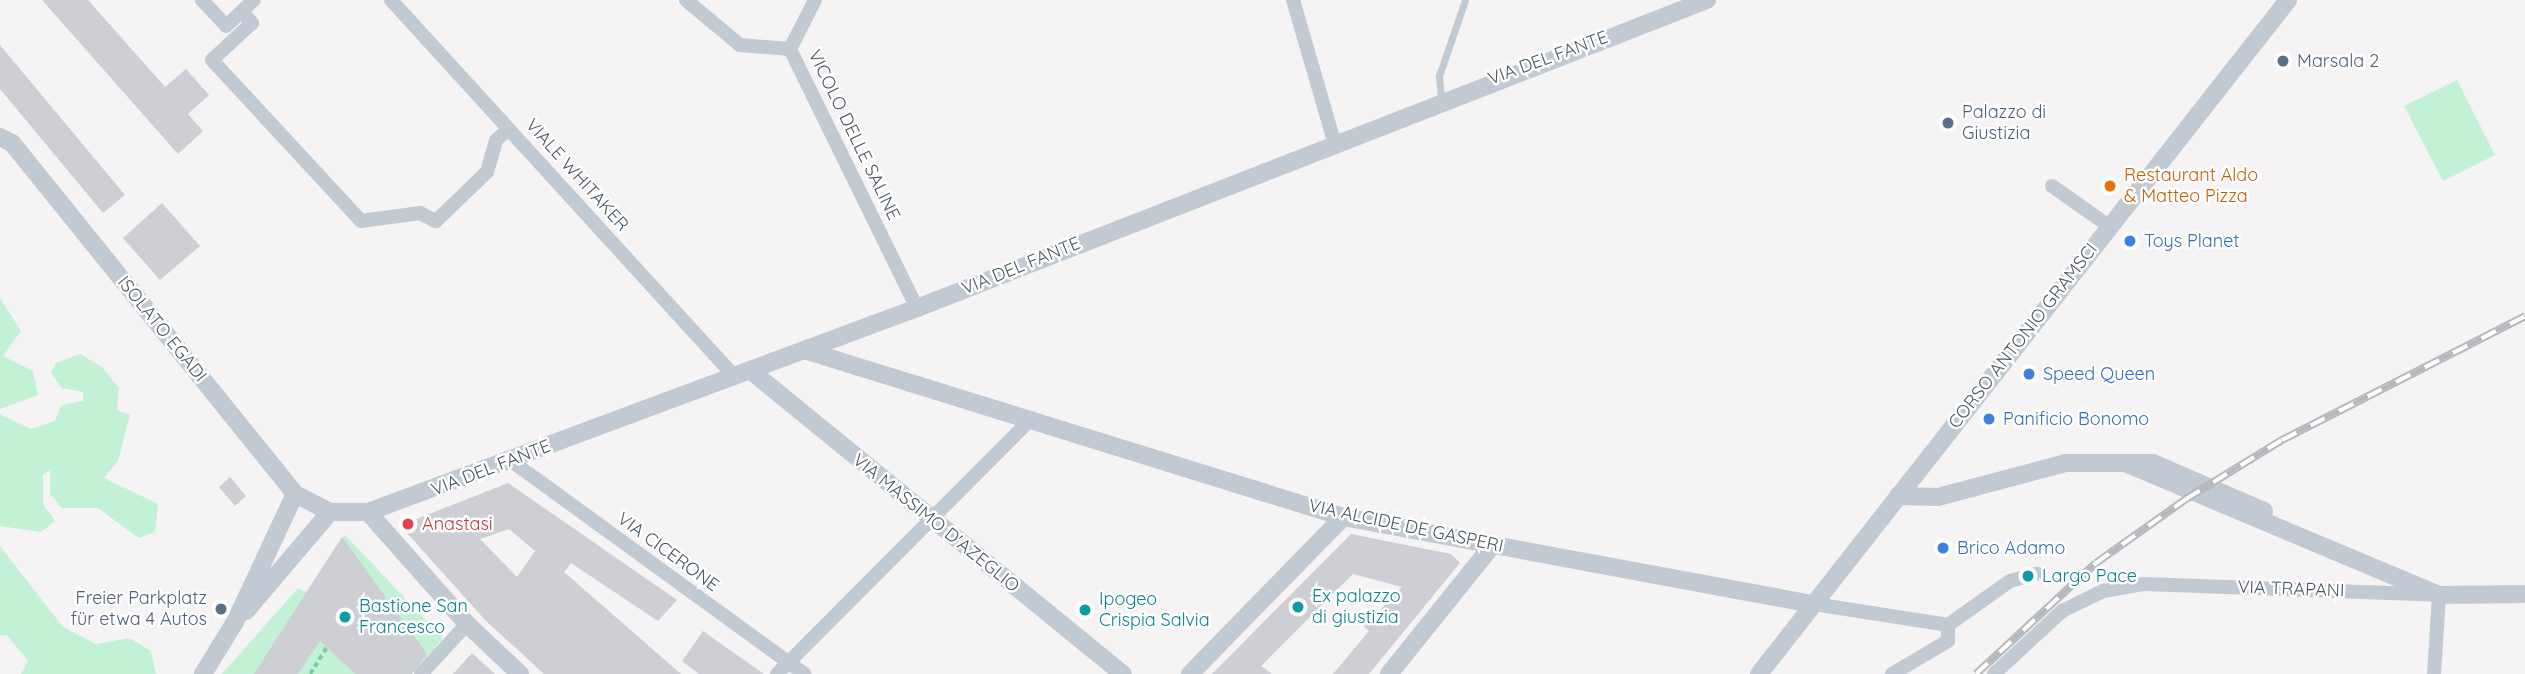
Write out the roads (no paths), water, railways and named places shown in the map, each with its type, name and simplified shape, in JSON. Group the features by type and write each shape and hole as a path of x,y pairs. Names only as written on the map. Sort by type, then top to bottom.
{"street":[{"path":"201,0 226,26 254,0"},
{"name":"VIALE WHITAKER","path":"391,0 509,129 742,373"},
{"name":"VICOLO DELLE SALINE","path":"686,0 740,45 790,49 917,308"},
{"path":"790,49 815,0"},
{"path":"1293,0 1334,141"},
{"name":"VIA DEL FANTE","path":"330,512 368,512 510,460 917,308 1441,99 1707,0"},
{"name":"CORSO ANTONIO GRAMSCI","path":"1759,674 2288,0"},
{"path":"242,12 252,23 212,60 360,222 420,213 436,221 486,172 496,140 509,129"},
{"name":"ISOLATO EGADI","path":"0,128 6,140 295,494 330,512"},
{"path":"2052,186 2109,226"},
{"name":"VIA ALCIDE DE GASPERI","path":"804,350 1028,422 1343,517 1814,604 1948,625"},
{"name":"VIA MASSIMO D'AZEGLIO","path":"742,373 1123,674"},
{"path":"777,674 1028,422"},
{"name":"VIA CICERONE","path":"510,460 804,674"},
{"path":"1898,496 1938,497 2066,463 2125,463 2176,469 2295,529 2439,595 2434,674"},
{"path":"202,674 235,622 295,494"},
{"path":"235,622 330,512"},
{"path":"368,512 467,624 520,674"},
{"path":"1195,669 1343,517"},
{"path":"1389,674 1492,546"},
{"path":"1892,674 1948,640 1948,625 2010,581 2037,574"},
{"name":"VIA TRAPANI","path":"1994,674 2062,611 2103,591 2144,584 2439,595 2525,594"},
{"path":"421,674 467,624"}],"lane":[{"path":"1441,99 1439,76 1465,0"}],"railway":[{"path":"1976,674 2096,563 2186,499 2282,440 2525,316"}],"place":[{"name":"Marsala 2","path":"2283,61"},
{"name":"Palazzo di Giustizia","path":"1948,123"},
{"name":"Restaurant Aldo & Matteo Pizza","path":"2110,186"},
{"name":"Toys Planet","path":"2130,241"},
{"name":"Speed Queen","path":"2029,374"},
{"name":"Panificio Bonomo","path":"1989,419"},
{"name":"Anastasi","path":"408,524"},
{"name":"Brico Adamo","path":"1943,548"},
{"name":"Largo Pace","path":"2028,576"},
{"name":"Ex palazzo di giustizia","path":"1298,607"},
{"name":"Freier Parkplatz für etwa 4 Autos","path":"221,609"},
{"name":"Ipogeo Crispia Salvia","path":"1085,610"},
{"name":"Bastione San Francesco","path":"345,617"}]}
